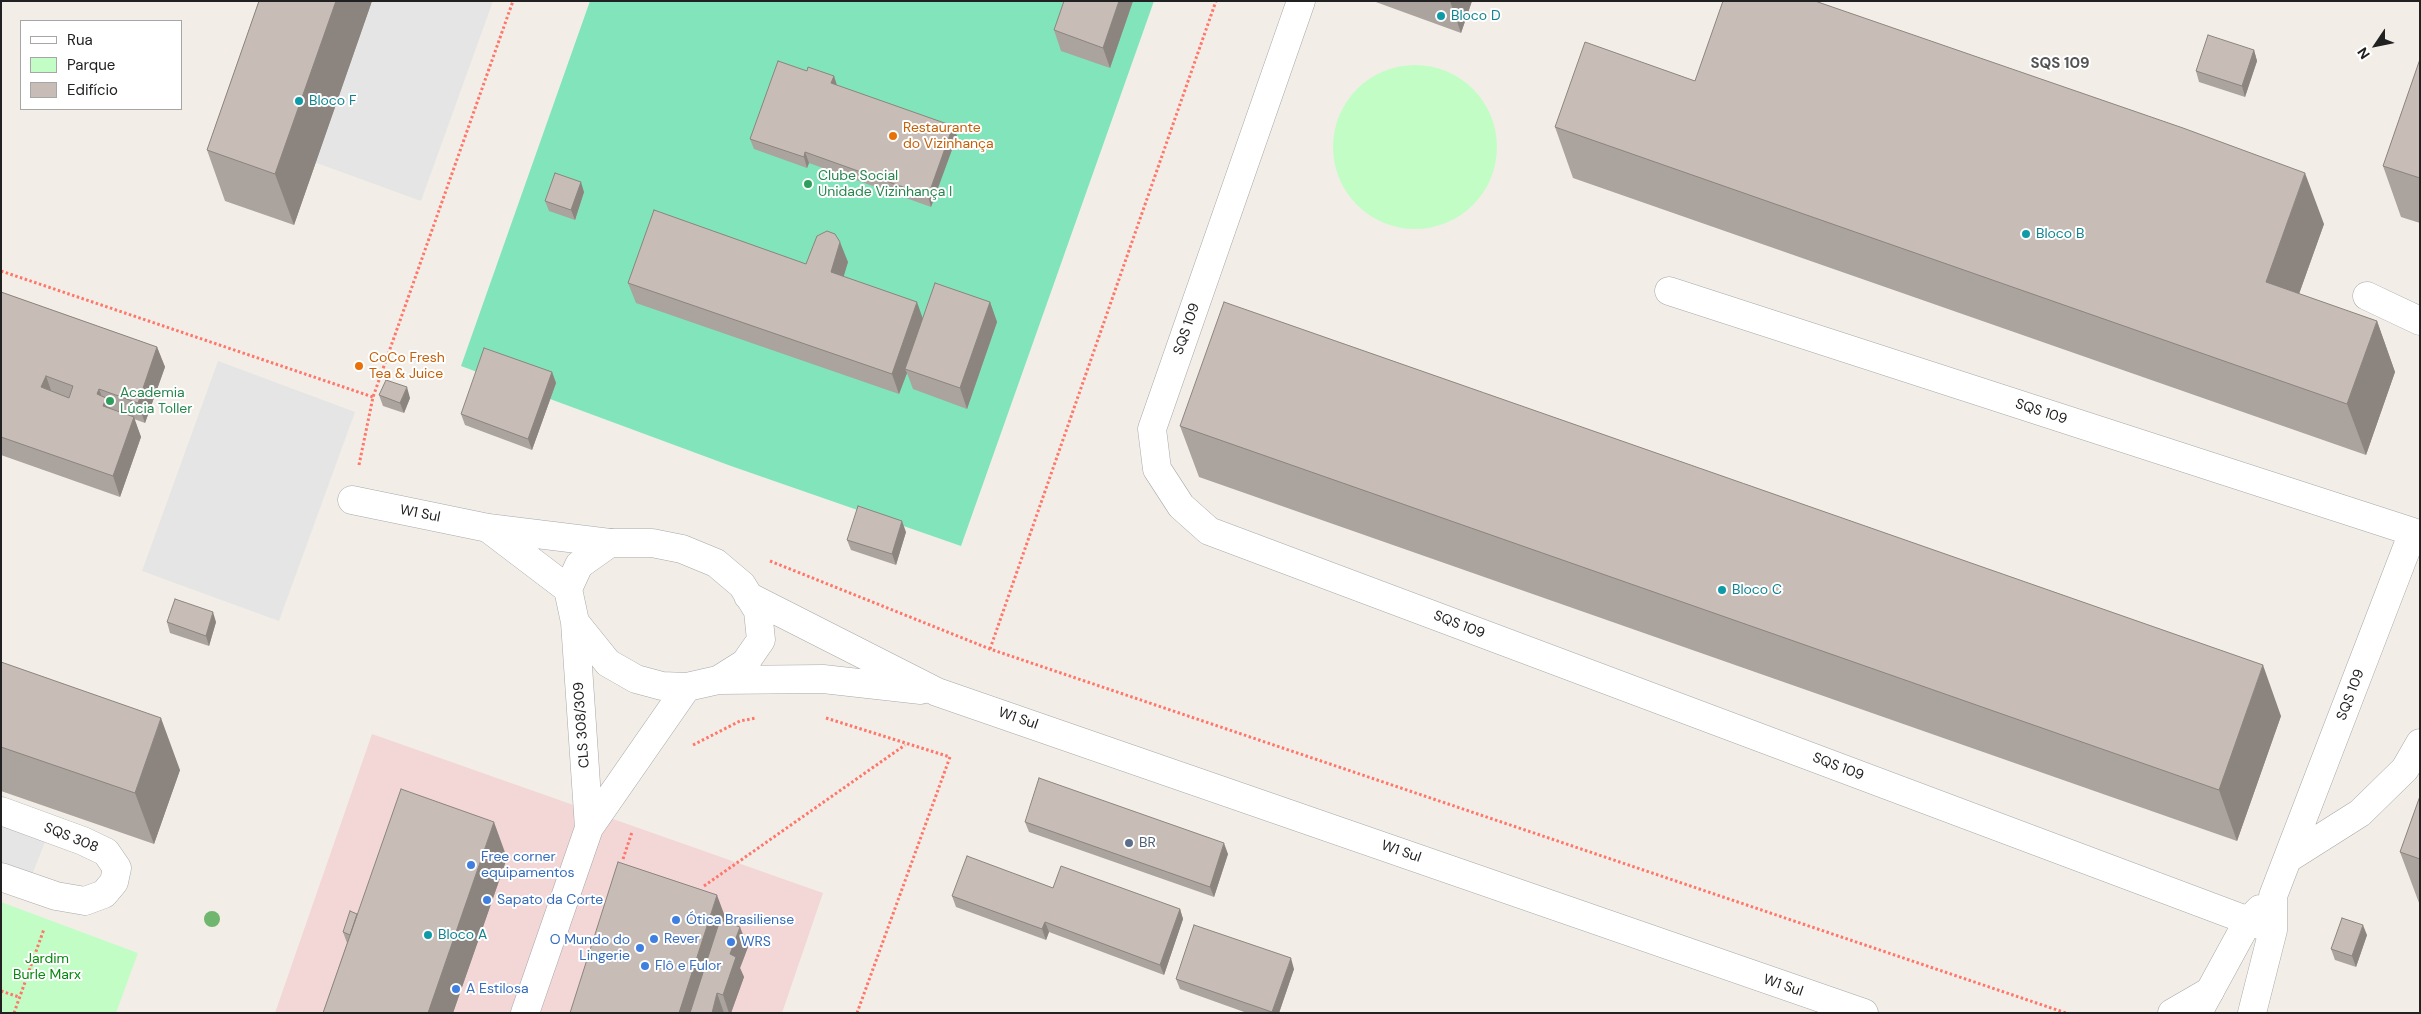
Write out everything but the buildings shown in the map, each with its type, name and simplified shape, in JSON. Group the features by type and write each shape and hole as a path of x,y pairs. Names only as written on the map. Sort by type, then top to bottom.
{"street":[{"name":"SQS 109","path":"1301,1 1152,429 1157,469 1181,506 1209,531 2273,930"},
{"name":"SQS 109","path":"1669,291 2416,524 2273,896 2248,921 2204,1002"},
{"path":"2367,296 2420,321"},
{"name":"W1 Sul","path":"352,500 488,528 610,542"},
{"name":"W1 Sul","path":"488,528 568,589"},
{"path":"610,542 652,543 682,549 716,564 742,585 758,611 761,640 745,663 718,680 687,687 662,686 636,678 608,663 575,622 568,589 579,565 610,542"},
{"name":"W1 Sul","path":"748,596 937,692 1864,1013"},
{"name":"CLS 308/309","path":"575,622 589,828"},
{"name":"W1 Sul","path":"718,680 823,679 937,692"},
{"name":"CLS 308/309","path":"525,1013 589,828 687,687"},
{"path":"2289,858 2360,814 2405,769 2420,743"},
{"name":"SQS 308","path":"1,811 83,841 106,852 117,868 114,882 104,894 85,901 56,896 1,877"},
{"name":"SQS 109","path":"2252,1013 2273,930 2273,896"},
{"path":"2172,1013 2204,1002"}],"path":[{"path":"352,500 373,397 513,1"},
{"path":"990,649 1216,1"},
{"path":"1,271 373,397"},
{"path":"761,558 990,649 2066,1013"},
{"path":"689,748 740,722 759,717"},
{"path":"822,717 950,757 858,1013"},
{"path":"704,886 905,744"},
{"path":"623,859 634,828"},
{"path":"14,1013 42,934"},
{"path":"1,991 19,997"}],"shaded area":[{"path":"371,1 493,1 421,201 314,162"},
{"path":"218,361 355,412 279,621 142,571"},
{"path":"372,734 823,893 782,1013 275,1013"},
{"path":"1,821 47,837 30,880 1,870"}],"green space":[{"name":"Clube Social Unidade Vizinhança I","path":"590,1 1154,1 961,546 731,466 461,366"},
{"path":"1415,65 1439,69 1460,79 1473,89 1483,102 1493,123 1497,147 1493,171 1483,192 1473,205 1460,215 1439,225 1415,229 1391,225 1370,215 1357,205 1347,192 1337,171 1333,147 1337,123 1347,102 1357,89 1370,79 1391,69"},
{"name":"Jardim Burle Marx","path":"1,902 138,953 116,1013 1,1013"}],"place":[{"name":"Bloco D","path":"1441,16"},
{"name":"Bloco F","path":"299,101"},
{"name":"Restaurante do Vizinhança","path":"893,136"},
{"name":"Clube Social Unidade Vizinhança I","path":"808,184"},
{"name":"Bloco B","path":"2026,234"},
{"name":"CoCo Fresh Tea & Juice","path":"359,366"},
{"name":"Academia Lúcia Toller","path":"110,401"},
{"name":"Bloco C","path":"1722,590"},
{"name":"BR","path":"1129,843"},
{"name":"Free corner equipamentos","path":"471,865"},
{"name":"Sapato da Corte","path":"487,900"},
{"name":"Ótica Brasiliense","path":"676,920"},
{"name":"Bloco A","path":"428,935"},
{"name":"Rever","path":"654,939"},
{"name":"WRS","path":"731,942"},
{"name":"O Mundo do Lingerie","path":"640,948"},
{"name":"Flô e Fulor","path":"645,966"},
{"name":"A Estilosa","path":"456,989"}],"district":[{"name":"SQS 109","path":"2060,64"}]}
